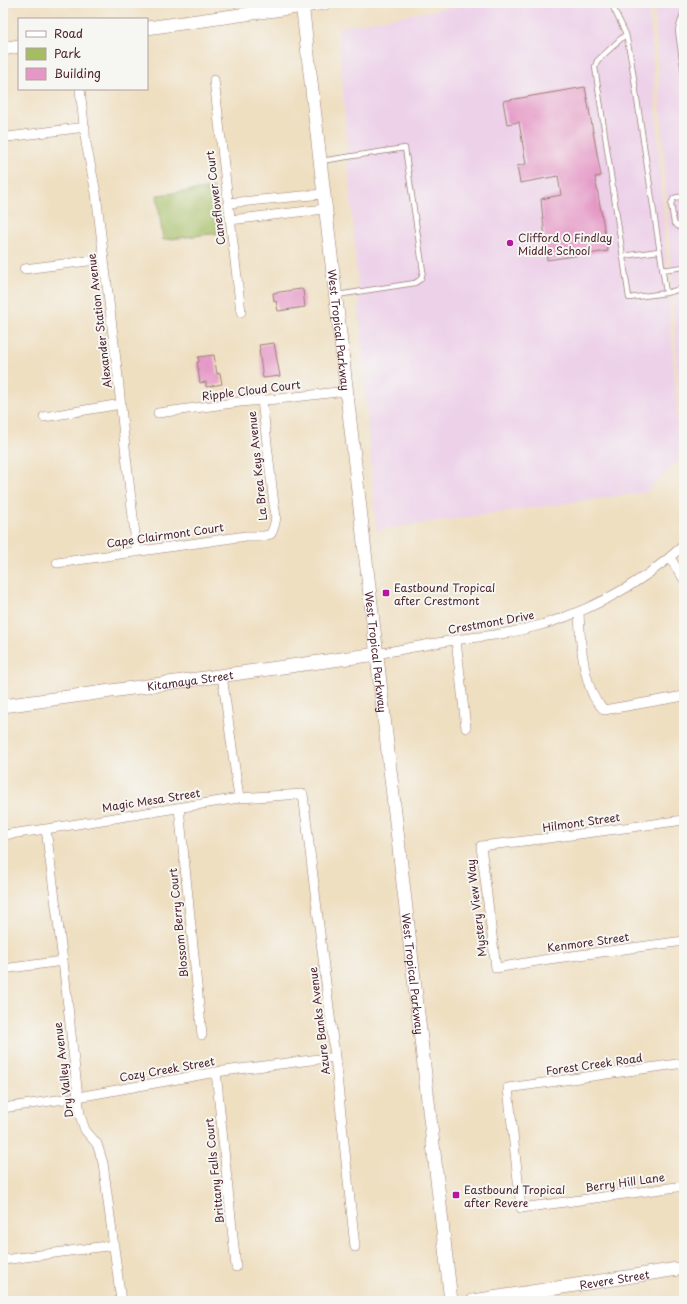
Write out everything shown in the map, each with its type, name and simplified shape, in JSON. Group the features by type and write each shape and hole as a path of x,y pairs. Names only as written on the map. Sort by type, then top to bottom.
{"main road":[{"path":"148,28 302,5 325,3"},
{"name":"West Tropical Parkway","path":"302,5 451,1301"},
{"path":"3,49 18,46"},
{"name":"Kitamaya Street","path":"3,706 377,654"},
{"name":"Revere Street","path":"472,1301 684,1268"}],"street":[{"name":"Caneflower Court","path":"214,80 241,312"},
{"name":"Alexander Station Avenue","path":"80,90 86,143 96,193 137,552"},
{"path":"8,137 85,127"},
{"path":"229,203 323,194"},
{"path":"230,220 325,209"},
{"path":"24,269 104,258"},
{"name":"Ripple Cloud Court","path":"158,413 240,402 346,391"},
{"name":"La Brea Keys Avenue","path":"262,400 274,505 277,518 273,529"},
{"path":"44,417 121,404"},
{"name":"Cape Clairmont Court","path":"57,563 246,536 264,536 271,534 273,529"},
{"name":"Crestmont Drive","path":"377,654 456,640 482,638 522,630 555,621 579,612 633,584 670,558 684,545"},
{"path":"670,558 684,579"},
{"path":"579,612 580,636 588,679 593,696 604,710 684,696"},
{"path":"456,640 466,728"},
{"path":"222,675 238,798"},
{"name":"Magic Mesa Street","path":"3,835 238,798 303,794"},
{"name":"Azure Banks Avenue","path":"303,794 335,1057 355,1247"},
{"name":"Blossom Berry Court","path":"179,808 202,1035"},
{"name":"Hilmont Street","path":"481,846 684,820"},
{"name":"Dry Valley Avenue","path":"46,829 63,961 80,1115 85,1130 97,1144 103,1162 121,1301"},
{"name":"Mystery View Way","path":"481,846 496,968"},
{"name":"Kenmore Street","path":"496,968 549,959 684,941"},
{"path":"3,969 63,961"},
{"name":"Cozy Creek Street","path":"3,1108 78,1097 216,1072 335,1057"},
{"name":"Forest Creek Road","path":"521,1208 508,1088 684,1063"},
{"name":"Brittany Falls Court","path":"216,1072 236,1267"},
{"name":"Berry Hill Lane","path":"521,1208 684,1186"},
{"path":"3,1260 114,1245"}],"lane":[{"path":"611,3 626,34 631,59 666,293"},
{"path":"684,11 678,30 684,74"},
{"path":"626,34 597,61 595,68 629,298 666,293 684,288"},
{"path":"320,161 406,148 423,271 421,279 415,284 335,295"},
{"path":"684,196 674,198 671,204 674,223 679,227 684,227"},
{"path":"623,256 660,251"},
{"path":"662,270 684,267"}],"shaded area":[{"name":"Clifford O Findlay Middle School","path":"475,3 649,3 680,459 646,492 376,530 338,27"},
{"path":"654,3 684,3 683,461"}],"green space":[{"path":"214,188 219,233 163,240 157,195"}],"building":[{"path":"585,87 601,176 595,177 608,251 547,260 541,199 561,195 558,176 520,183 517,166 526,164 519,122 507,124 503,101"},
{"path":"303,290 305,307 278,311 276,301 274,302 273,293"},
{"path":"274,343 280,376 263,378 259,345"},
{"path":"214,355 217,374 220,373 222,384 206,387 206,382 200,383 197,362 199,362 198,357"}],"place":[{"name":"Clifford O Findlay Middle School","path":"510,243"},
{"name":"Eastbound Tropical after Crestmont","path":"386,593"},
{"name":"Eastbound Tropical after Revere","path":"456,1195"}]}
